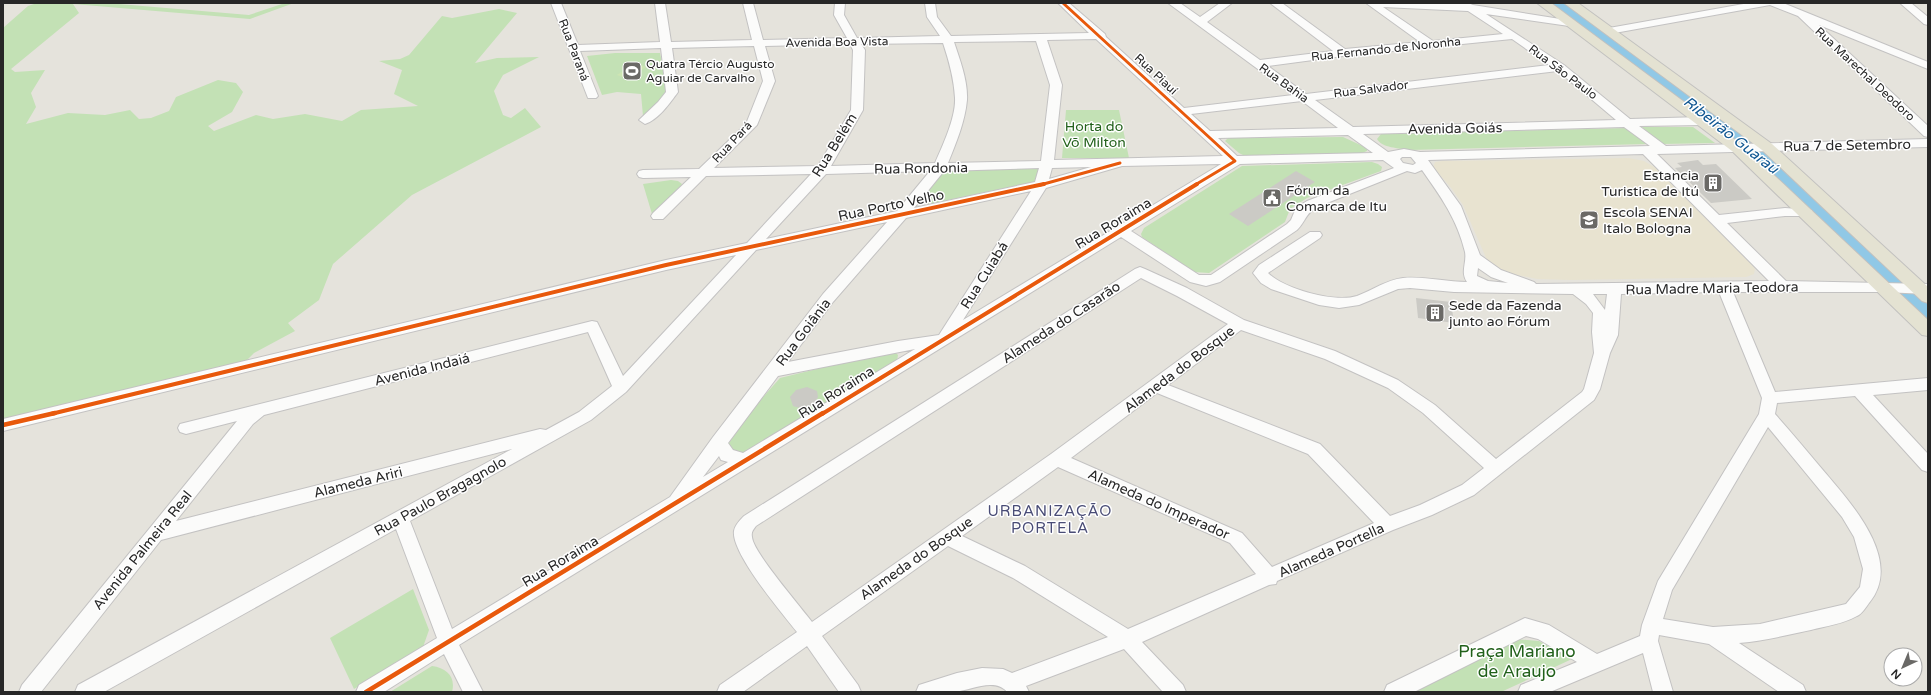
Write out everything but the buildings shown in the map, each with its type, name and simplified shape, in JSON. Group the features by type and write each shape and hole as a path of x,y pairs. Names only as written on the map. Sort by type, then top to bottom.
{"main road":[{"path":"1543,3 1569,23 1597,33 1763,147 1922,291"},
{"path":"1570,3 1597,33 1702,121 1741,148 1806,213 1887,287 1928,330"}],"street":[{"name":"Rua Paraná","path":"556,3 592,96"},
{"path":"644,120 662,105 672,92 660,3"},
{"name":"Rua Pará","path":"658,216 751,125 769,81 748,3"},
{"name":"Rua Belém","path":"752,246 822,170 857,110 859,50 839,15 840,3"},
{"name":"Rua Goiânia","path":"674,504 828,298 902,214 940,167 954,133 961,99 957,69 948,40 932,17 930,3"},
{"name":"Rua Piauí","path":"1063,3 1235,161"},
{"name":"Rua Bahia","path":"1173,3 1350,131 1398,163"},
{"path":"1200,22 1227,3"},
{"path":"1275,3 1343,53"},
{"path":"1371,3 1430,44"},
{"path":"1380,3 1470,5 1528,10 1537,8 1543,3"},
{"name":"Rua São Paulo","path":"1459,3 1470,5 1560,67 1628,124 1662,149"},
{"path":"1597,33 1767,3"},
{"path":"1774,3 1928,66"},
{"path":"1905,3 1928,22"},
{"path":"1470,5 1569,23"},
{"name":"Rua Marechal Deodoro","path":"1802,15 1928,133"},
{"name":"Avenida Boa Vista","path":"573,48 1100,36"},
{"name":"Rua Fernando de Noronha","path":"1258,64 1343,53 1514,36"},
{"name":"Rua Cuiabá","path":"943,340 1041,185 1047,164 1056,85 1041,38"},
{"name":"Rua Salvador","path":"1182,112 1560,67"},
{"name":"Avenida Goiás","path":"1208,135 1702,121"},
{"name":"Rua 7 de Setembro","path":"1763,147 1928,143"},
{"name":"Avenida Goiás","path":"1398,163 1401,152 1407,152 1420,159 1646,149 1763,147"},
{"path":"1646,149 1782,286"},
{"path":"1198,161 1369,156 1420,168 1420,159"},
{"path":"1420,159 1458,213 1472,252 1470,269 1476,267 1491,270"},
{"path":"1198,161 1206,169 1208,177"},
{"name":"Rua Rondonia","path":"643,174 1198,161"},
{"name":"Rua Roraima","path":"366,692 1235,161"},
{"name":"Rua Porto Velho","path":"3,425 666,265 1041,185 1120,163"},
{"path":"1398,163 1436,181"},
{"path":"1121,231 1195,279 1211,281 1292,227 1297,222 1301,211 1312,204 1391,174 1398,163"},
{"path":"1716,220 1785,212 1806,213"},
{"path":"1315,235 1264,268 1260,273 1263,278 1271,283 1317,301 1333,304 1356,301 1398,284 1414,282 1450,287 1492,287 1500,281 1472,252"},
{"name":"Rua Paulo Bragagnolo","path":"85,692 585,416 620,388 752,246"},
{"name":"Rua Madre Maria Teodora","path":"1470,269 1472,279 1478,284 1515,289 1782,286 1887,287 1922,291"},
{"name":"Rua Madre Maria Teodora","path":"1491,270 1541,288"},
{"name":"Alameda do Casarão","path":"809,633 752,558 743,539 743,530 750,521 1140,272 1182,292 1239,324 1330,355 1393,384 1429,409 1496,469"},
{"path":"1663,692 1650,633 1664,587 1768,406 1767,389 1724,287"},
{"name":"Alameda Portella","path":"1576,289 1591,300 1600,313 1599,332 1602,353"},
{"name":"Alameda Portella","path":"1015,687 1270,578 1387,524 1426,510 1476,485 1588,396 1592,389 1602,353 1611,335 1614,289"},
{"path":"974,292 982,302 1000,305"},
{"name":"Alameda do Bosque","path":"727,692 1057,459 1239,324"},
{"name":"Avenida Indaiá","path":"186,428 259,411 592,326 620,388"},
{"path":"774,371 898,346 943,340"},
{"path":"1768,406 1859,390 1928,384"},
{"path":"1155,386 1314,449 1387,524"},
{"path":"1859,390 1928,465"},
{"path":"1528,692 1596,663 1650,633 1713,636 1760,633 1835,616 1852,610 1868,591 1872,569 1867,547 1862,534 1848,512 1768,406"},
{"name":"Avenida Palmeira Real","path":"29,692 154,534 248,420 259,411"},
{"name":"Alameda Ariri","path":"154,534 562,429"},
{"path":"719,442 727,455 745,460"},
{"name":"Alameda do Imperador","path":"1057,459 1236,538 1270,578"},
{"path":"704,462 722,475"},
{"path":"400,518 448,642 473,692"},
{"path":"947,537 1019,572 1127,639 1176,692"},
{"path":"1394,692 1525,627 1542,631 1596,663"},
{"path":"809,633 851,692"},
{"path":"1713,636 1796,692"},
{"path":"926,692 978,678 1003,678 1015,687"}],"shaded area":[{"name":"Escola SENAI Italo Bologna","path":"1629,158 1644,161 1656,168 1752,265 1755,269 1754,274 1746,277 1570,280 1537,279 1501,270 1487,260 1463,205 1452,189 1433,167 1435,162 1442,161"}],"green space":[{"path":"37,3 107,3 249,15 285,3 294,3 250,19 73,4 79,13 11,69 15,72 45,70 31,93 36,107 26,124 68,113 105,115 130,110 139,119 151,118 169,111 176,97 218,80 236,83 243,92 232,112 208,126 214,131 256,115 273,119 305,114 342,121 361,110 418,106 394,94 402,70 379,61 400,59 409,55 442,16 452,18 499,9 517,13 475,63 497,58 539,57 503,75 494,91 503,115 511,118 525,108 541,127 412,195 333,264 319,300 288,323 295,331 254,353 244,363 3,426 3,28 28,6"},
{"path":"615,53 660,53 667,88 661,101 643,116 641,94 617,92 602,95 587,56"},
{"name":"Quatra Tércio Augusto Aguiar de Carvalho","path":"635,63 646,67 628,79 617,75"},
{"name":"Horta do Võ Milton","path":"1066,110 1119,110 1129,158 1062,158"},
{"path":"1642,127 1693,127 1715,143 1662,144"},
{"path":"1628,128 1648,144 1409,150 1387,146 1379,142 1377,139 1381,134"},
{"path":"1343,137 1367,148 1367,151 1362,153 1245,156 1225,141 1228,138"},
{"path":"1372,162 1382,167 1381,171 1307,198 1290,209 1285,222 1209,273 1194,272 1142,237 1141,234 1144,228 1242,166"},
{"path":"1037,167 1040,171 1034,182 929,204 923,202 920,196 943,169"},
{"path":"671,180 678,181 682,184 681,187 652,214 643,184"},
{"path":"896,353 898,355 897,361 743,454 730,451 728,446 731,438 741,422 780,378 866,357"},
{"path":"413,589 429,630 423,647 354,689 330,638"},
{"name":"Praça Mariano de Araujo","path":"1514,639 1539,641 1572,659 1501,692 1413,692"},
{"path":"432,666 442,669 449,674 453,682 452,692 390,692"}],"waterway":[{"name":"Ribeirão Guaraú","path":"1556,3 1740,137 1760,154 1928,314"}],"cycle path":[{"path":"366,692 1235,161 1063,3"},
{"path":"3,425 666,265 1041,185 1120,163"}],"place":[{"name":"Quatra Tércio Augusto Aguiar de Carvalho","path":"632,71"},
{"name":"Estancia Turistica de Itú","path":"1713,183"},
{"name":"Fórum da Comarca de Itu","path":"1272,198"},
{"name":"Escola SENAI Italo Bologna","path":"1589,220"},
{"name":"Sede da Fazenda junto ao Fórum","path":"1435,313"}],"district":[{"name":"URBANIZAÇÃO PORTELA","path":"1050,520"}]}
